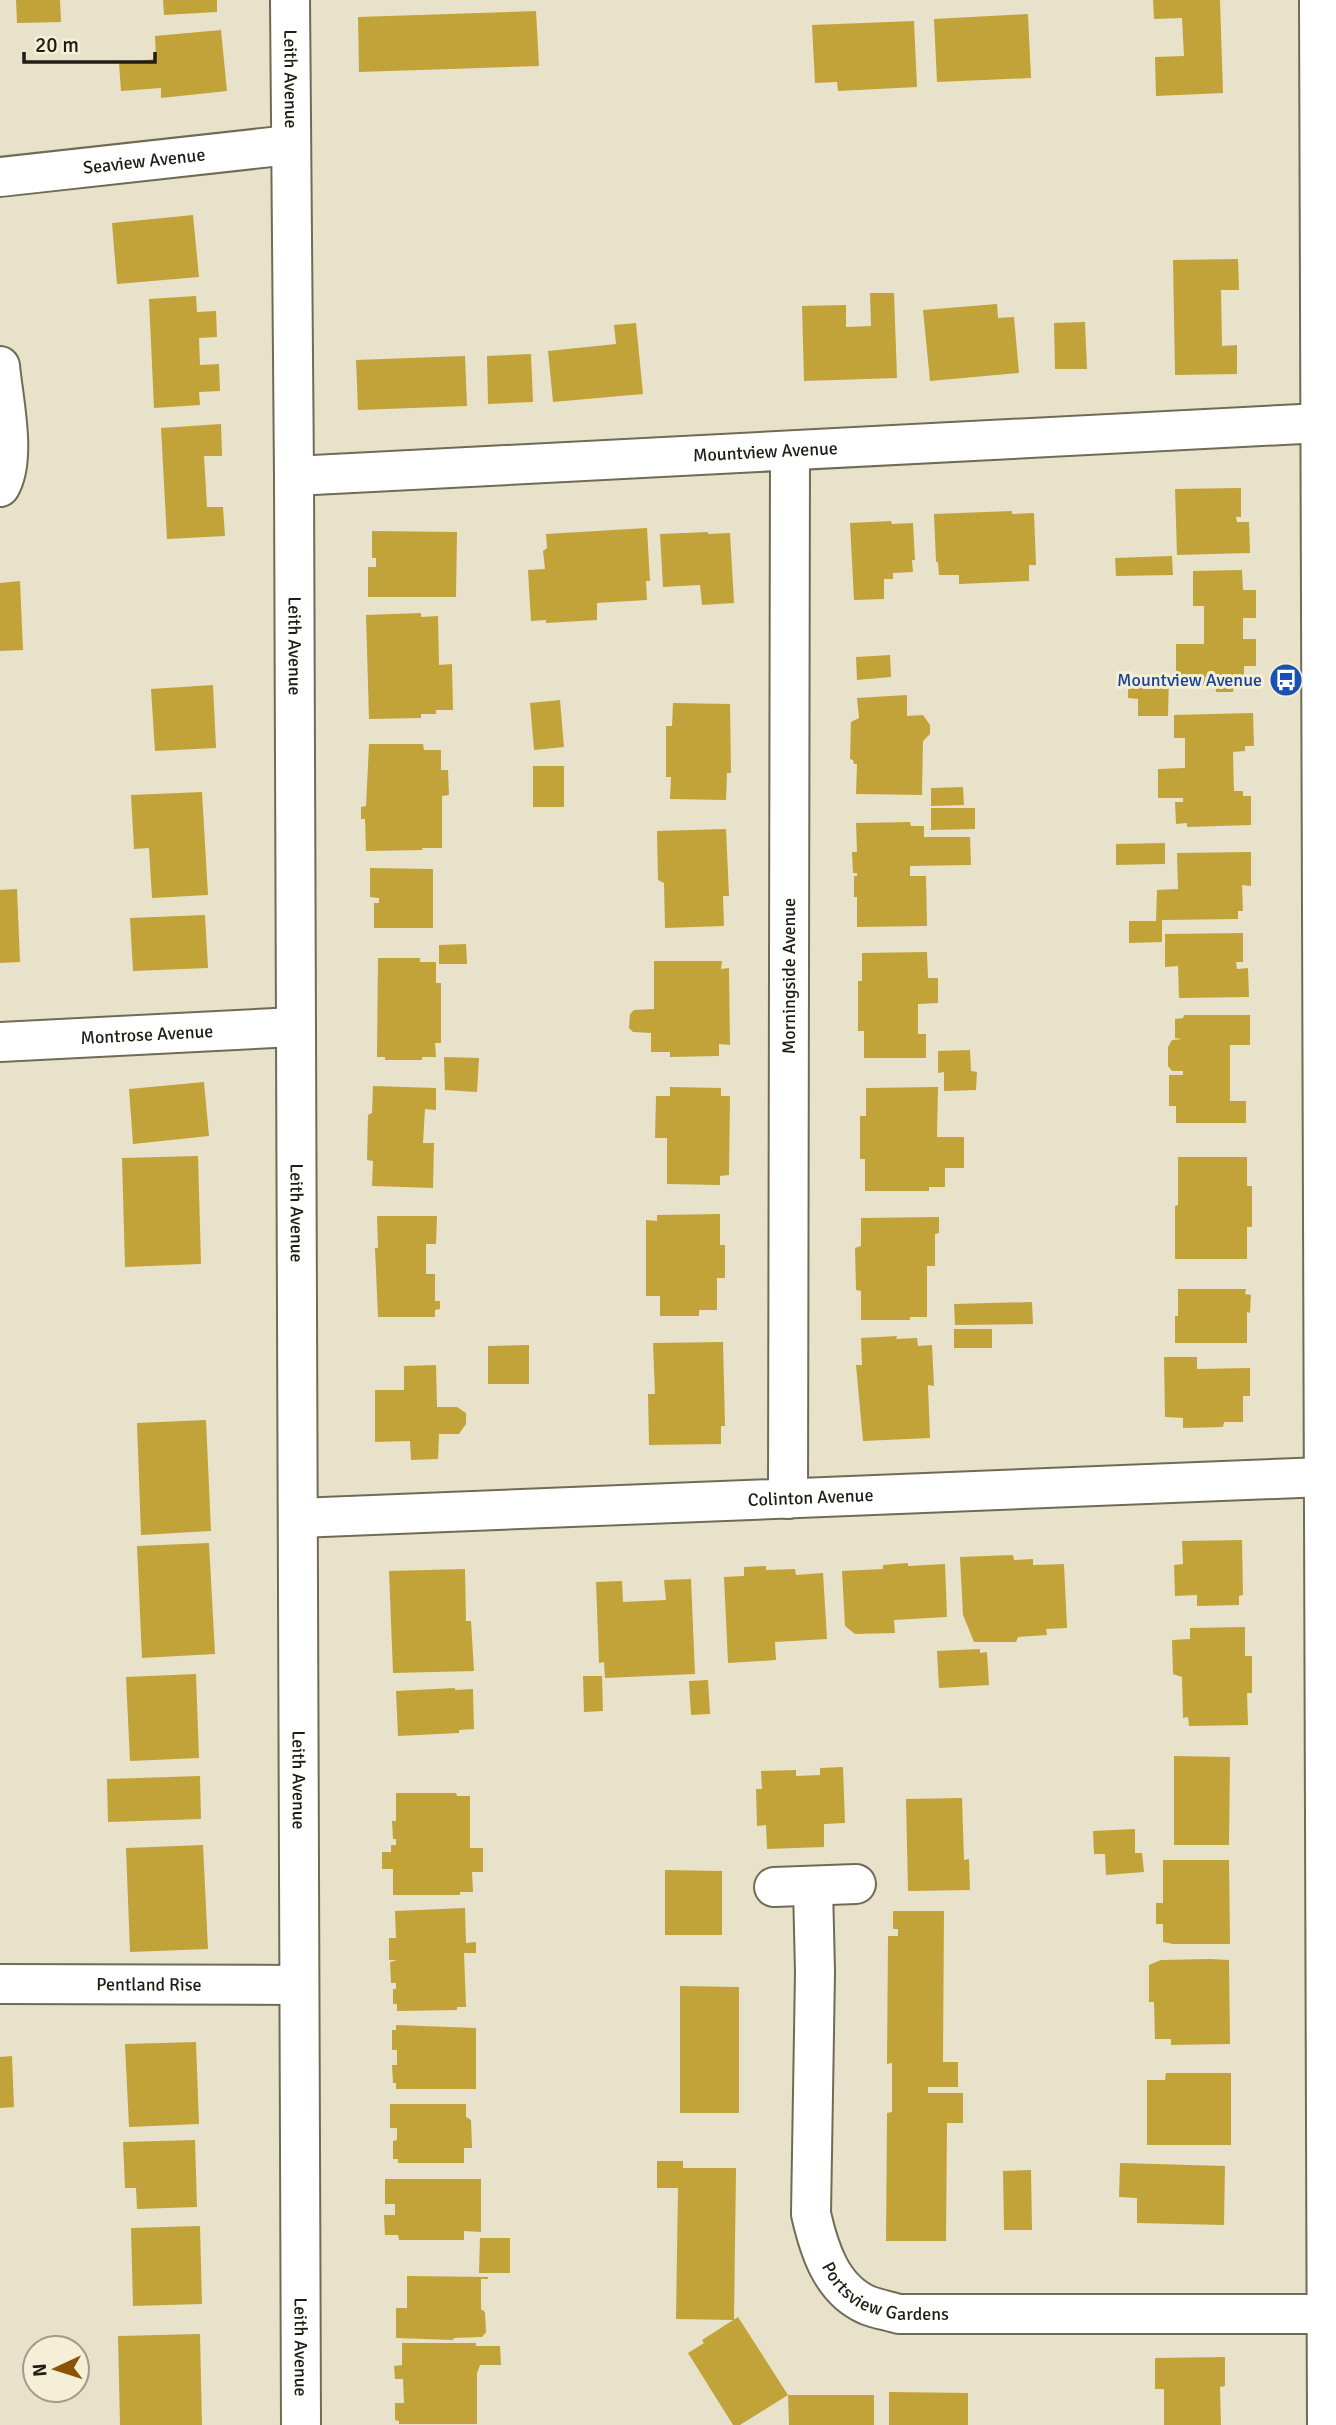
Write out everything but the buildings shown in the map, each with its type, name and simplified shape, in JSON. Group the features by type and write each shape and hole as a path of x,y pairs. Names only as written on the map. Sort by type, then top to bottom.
{"street":[{"name":"Leith Avenue","path":"290,0 301,2425"},
{"path":"1319,0 1327,2425"},
{"name":"Seaview Avenue","path":"0,177 290,145"},
{"path":"0,366 9,457 6,478 0,487"},
{"name":"Mountview Avenue","path":"294,476 1321,423"},
{"name":"Morningside Avenue","path":"788,1499 790,452"},
{"name":"Montrose Avenue","path":"0,1042 295,1027"},
{"name":"Colinton Avenue","path":"298,1518 1323,1478"},
{"path":"774,1887 856,1884"},
{"name":"Portsview Gardens","path":"813,1887 815,1972 811,2214 825,2262 849,2293 867,2304 899,2314 1327,2314"},
{"name":"Pentland Rise","path":"0,1983 298,1985"}],"place":[{"name":"Mountview Avenue","path":"1286,680"}]}
